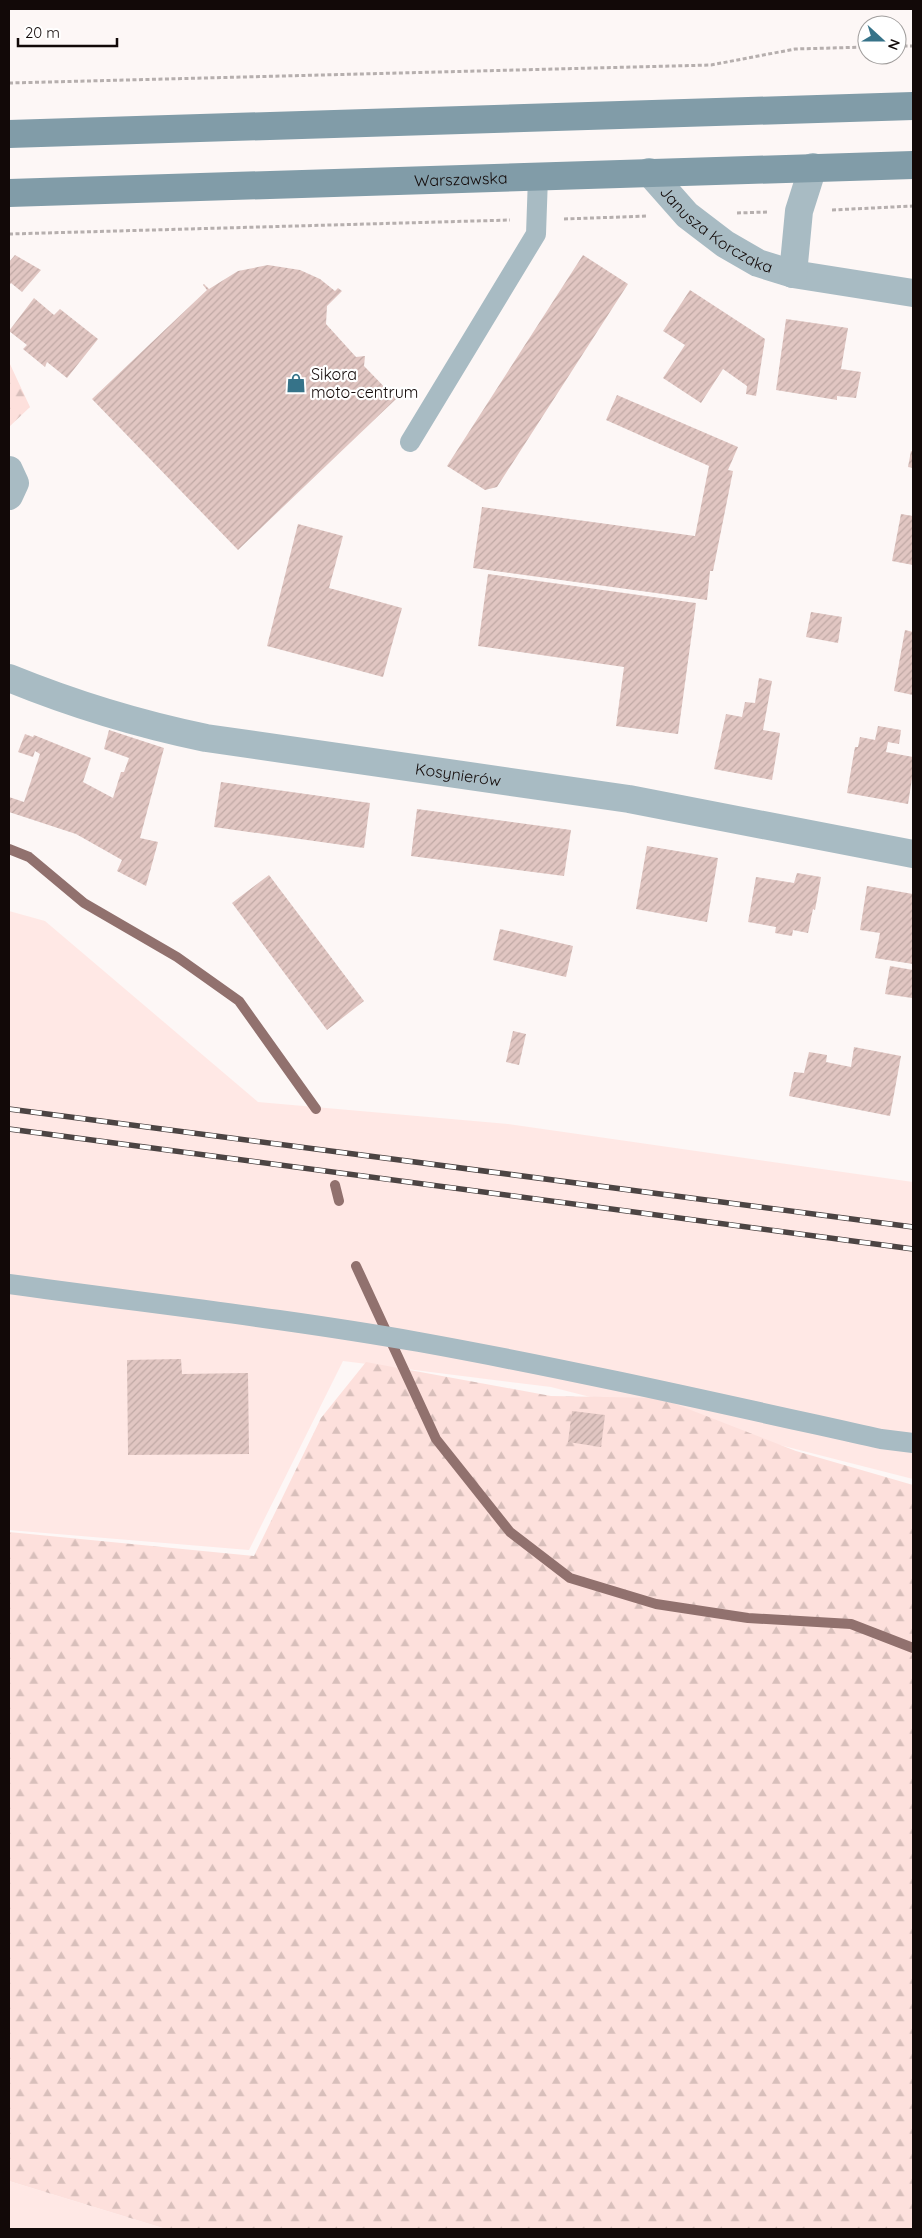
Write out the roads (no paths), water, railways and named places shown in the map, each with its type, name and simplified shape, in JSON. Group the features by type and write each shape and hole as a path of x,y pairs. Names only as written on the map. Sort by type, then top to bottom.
{"main road":[{"path":"9,134 913,106"},
{"name":"Warszawska","path":"9,193 913,165"}],"street":[{"name":"Janusza Korczaka","path":"793,274 799,211 813,167"},
{"name":"Janusza Korczaka","path":"649,172 687,215 725,244 758,263 793,274 913,293"},
{"path":"9,470 15,483 9,496"},
{"name":"Kosynierów","path":"9,678 51,696 149,726 206,738 629,798 913,854"}],"lane":[{"path":"410,442 536,234 538,177"},
{"path":"9,1284 419,1342 570,1371 881,1439 913,1443"}],"waterway":[{"path":"9,849 29,857 84,903 177,957 239,1001 316,1109"},
{"path":"335,1185 339,1201"},
{"path":"356,1266 436,1439 510,1532 570,1578 656,1604 748,1618 851,1624 913,1648"}],"railway":[{"path":"9,1109 913,1227"},
{"path":"9,1129 913,1249"}],"place":[{"name":"Sikora moto-centrum","path":"296,383"}]}
